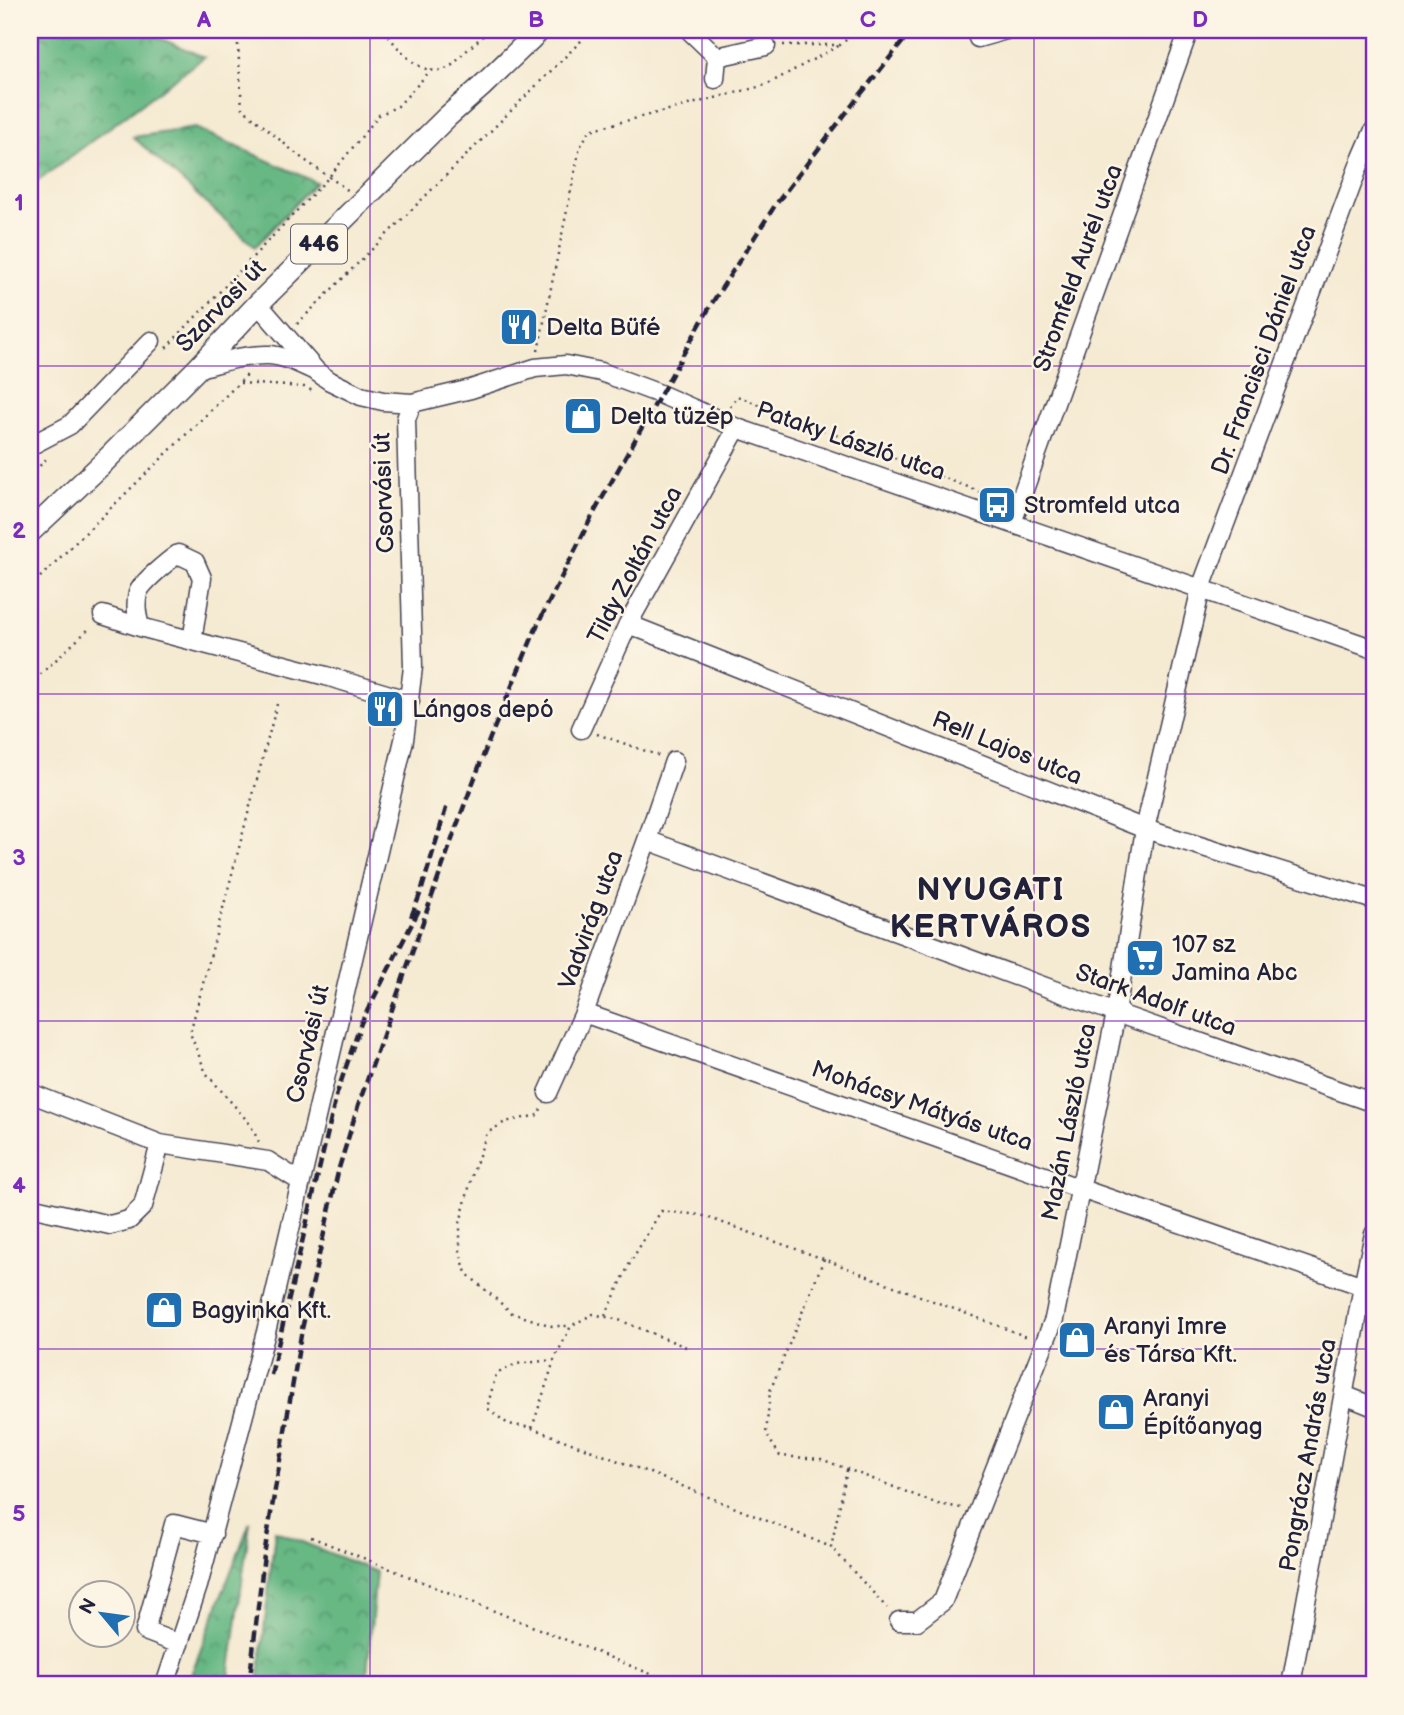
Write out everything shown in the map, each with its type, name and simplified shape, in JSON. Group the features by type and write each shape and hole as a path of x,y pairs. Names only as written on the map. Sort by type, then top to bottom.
{"main road":[{"name":"Szarvasi út","path":"30,532 100,466 258,304 447,117 540,30"}],"street":[{"path":"689,30 718,57"},
{"path":"978,38 1006,30"},
{"name":"Stromfeld Aurél utca","path":"1015,515 1189,30"},
{"path":"718,57 766,46"},
{"path":"715,79 718,57"},
{"name":"Dr. Francisci Dániel utca","path":"1200,588 1374,130"},
{"name":"Pataky László utca","path":"258,304 317,372 360,396 412,403 471,389 535,368 566,365 601,372 729,424 1015,515 1200,588 1374,649"},
{"path":"30,446 70,425 157,346"},
{"path":"198,368 266,355 287,359 317,372"},
{"name":"Csorvási út","path":"165,1685 213,1534 266,1332 404,740 413,667 406,419 412,403"},
{"name":"Tildy Zoltán utca","path":"581,729 628,624 729,424"},
{"path":"140,627 136,608 139,590 178,554 195,562 202,578 192,641"},
{"name":"Mazán László utca","path":"898,1621 917,1621 943,1601 1054,1319 1116,1013 1146,829 1200,588"},
{"path":"103,615 410,701"},
{"name":"Rell Lajos utca","path":"628,624 1146,829 1374,900"},
{"name":"Vadvirág utca","path":"548,1093 584,1013 674,761"},
{"name":"Stark Adolf utca","path":"647,839 1116,1013 1374,1103"},
{"name":"Mohácsy Mátyás utca","path":"584,1013 1363,1286"},
{"path":"30,1093 160,1144 268,1161 301,1182"},
{"path":"30,1207 110,1225 129,1220 143,1206 160,1144"},
{"name":"Pongrácz András utca","path":"1292,1685 1374,1234"},
{"path":"1344,1395 1374,1406"},
{"path":"179,1644 145,1631 174,1524 213,1534"}],"path":[{"path":"237,30 243,108 299,156 363,201"},
{"path":"384,30 407,58 419,66 440,71 449,67 489,30"},
{"path":"286,336 592,30"},
{"path":"535,368 580,146 590,130 766,85 840,45 858,30"},
{"path":"766,46 840,45"},
{"path":"157,346 329,177 379,115 398,106 430,70"},
{"path":"30,587 266,355"},
{"path":"240,383 304,387 314,392"},
{"path":"729,424 737,396 1015,515"},
{"path":"30,476 51,455"},
{"path":"30,684 103,615"},
{"path":"268,1161 250,1124 206,1073 190,1033 277,704"},
{"path":"581,729 674,761"},
{"path":"548,1093 538,1115 505,1122 488,1133 473,1172 460,1223 460,1252 466,1273 512,1313 552,1326 571,1326 593,1314 619,1320 686,1347"},
{"path":"605,1317 630,1263 661,1211 701,1216 824,1259 1044,1343"},
{"path":"824,1259 770,1391 766,1434 779,1456 821,1459 938,1504 979,1511"},
{"path":"532,1428 554,1360 571,1326"},
{"path":"554,1360 516,1364 496,1374 487,1408 508,1424 532,1428 831,1547 898,1621"},
{"path":"831,1547 848,1469"},
{"path":"311,1537 678,1685"}],"green space":[{"path":"30,30 141,30 204,57 30,187"},
{"path":"195,128 316,182 255,247 133,137"},
{"path":"250,1522 228,1685 187,1685"},
{"path":"275,1531 376,1572 366,1685 258,1685"}],"railway":[{"path":"249,1685 264,1555 302,1329 339,1168 358,1106 490,738 537,626 591,518 712,303 776,204 912,30"},
{"path":"411,917 447,805"},
{"path":"271,1375 337,1093 361,1023 419,910"}],"place":[{"name":"Delta Büfé","path":"519,327"},
{"name":"Delta tüzép","path":"583,416"},
{"name":"Stromfeld utca","path":"997,505"},
{"name":"Lángos depó","path":"385,709"},
{"name":"107 sz Jamina Abc","path":"1145,958"},
{"name":"Bagyinka Kft.","path":"164,1310"},
{"name":"Aranyi Imre és Társa Kft.","path":"1077,1340"},
{"name":"Aranyi Építőanyag","path":"1116,1412"}],"district":[{"name":"NYUGATI KERTVÁROS","path":"991,908"}]}
